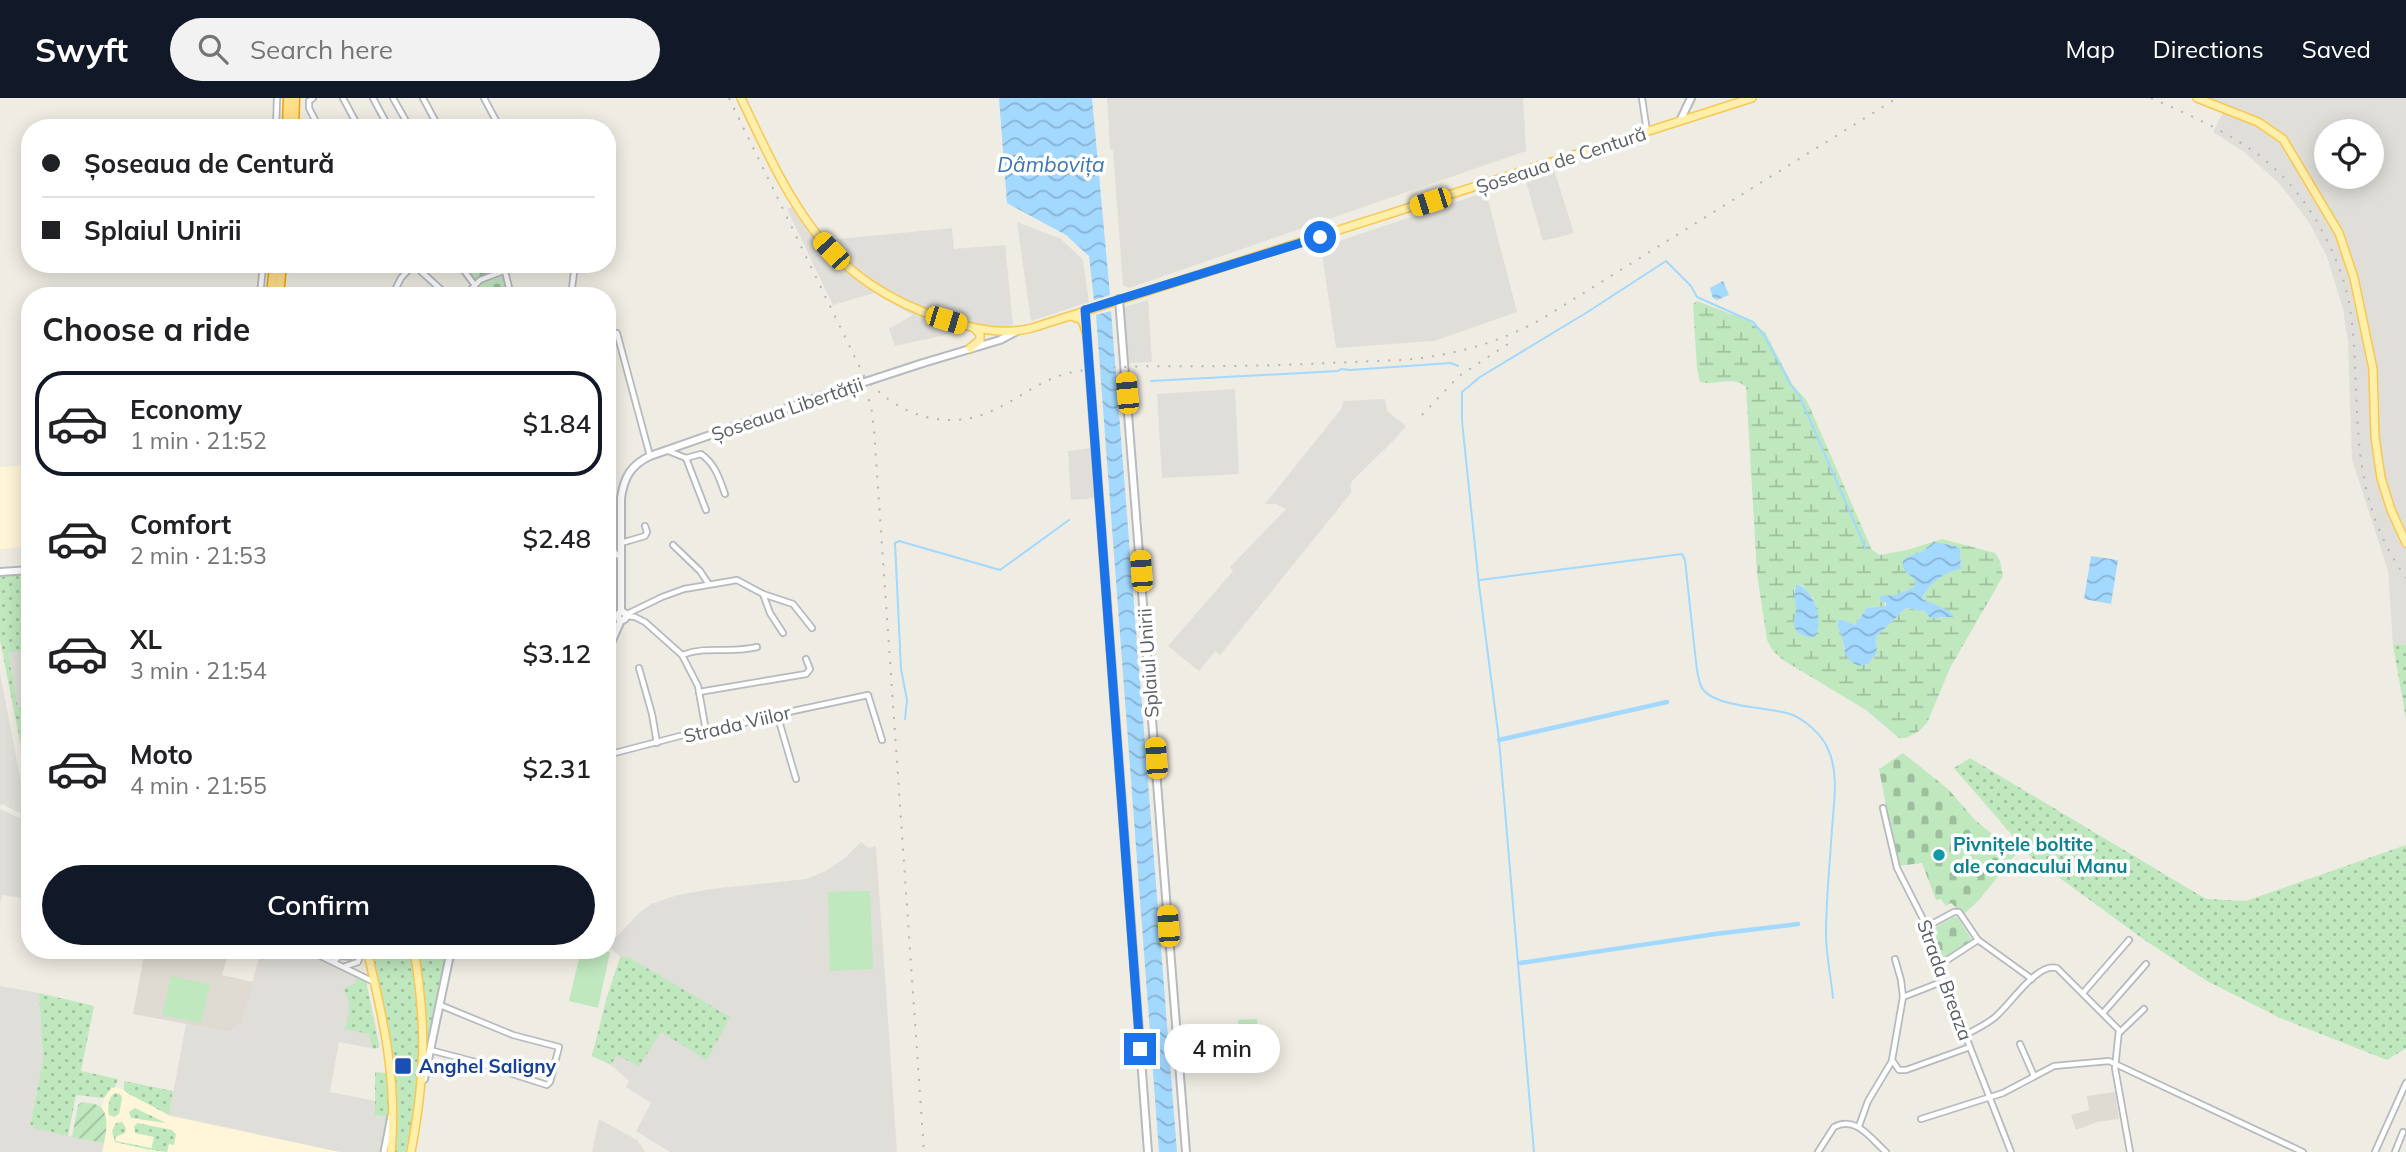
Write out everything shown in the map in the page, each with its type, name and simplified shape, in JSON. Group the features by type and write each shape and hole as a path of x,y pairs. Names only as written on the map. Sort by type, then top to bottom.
{"highway":[{"path":"287,119 288,98"},
{"path":"294,119 295,98"}],"main road":[{"name":"Șoseaua de Centură","path":"741,98 789,196 811,229 831,251 862,277 900,300 935,316 974,328 999,331 1032,328 1752,98"},
{"path":"1680,121 1691,98"},
{"path":"2197,98 2258,122 2283,139 2339,233 2354,278 2373,369 2375,437 2381,478 2391,510 2406,543"},
{"name":"Splaiul Unirii","path":"1119,299 1186,1152"},
{"name":"Splaiul Unirii","path":"1085,310 1148,1152"},
{"path":"1067,316 1080,318 1087,332"},
{"path":"974,328 979,334 974,346"},
{"path":"974,346 999,331"},
{"name":"Șoseaua Libertății","path":"616,627 620,616 621,498 624,480 636,464 666,450 825,395 1000,340 1018,331"},
{"path":"0,572 21,571"},
{"path":"366,959 375,982 390,1055 393,1110 391,1152"},
{"path":"415,959 424,1031 422,1088"},
{"path":"411,1152 449,959"}],"street":[{"path":"276,119 277,98"},
{"path":"343,98 354,119"},
{"path":"373,98 384,119"},
{"path":"393,98 405,119"},
{"path":"423,98 434,119"},
{"path":"484,98 495,119"},
{"path":"1642,98 1647,132"},
{"path":"311,100 309,108 314,119"},
{"path":"422,273 438,287"},
{"path":"466,273 474,284"},
{"path":"472,287 500,273"},
{"path":"617,333 650,456"},
{"path":"666,450 687,458 701,454 713,463 725,494"},
{"path":"687,458 706,510"},
{"path":"621,543 645,536 645,526"},
{"path":"673,545 699,570 708,583"},
{"path":"616,553 621,557"},
{"path":"620,616 662,597 708,583 740,581 763,594 793,604 812,628"},
{"path":"763,594 770,613 783,633"},
{"path":"620,616 635,617 645,622 682,655 699,692 706,731"},
{"path":"682,655 704,649 730,652 757,647"},
{"path":"699,692 807,674 810,669 806,659"},
{"path":"639,668 657,743"},
{"name":"Strada Viilor","path":"616,753 868,695 882,740"},
{"path":"777,714 796,779"},
{"name":"Strada Breaza","path":"1883,808 1895,863 1916,901 1938,966 2011,1152"},
{"path":"1926,927 1958,912 1978,940 2032,979"},
{"path":"1938,966 1978,940"},
{"path":"2082,993 2129,940"},
{"path":"328,959 375,982"},
{"path":"342,966 350,966 359,959"},
{"path":"1859,1126 1868,1101 1892,1060 1903,998 1895,959"},
{"path":"2103,1013 2146,964"},
{"path":"1965,1035 1996,1017 2032,979 2047,968 2055,967 2120,1032"},
{"path":"1903,998 1944,981"},
{"path":"430,1051 472,1061 547,1086 558,1054 559,1047 513,1035 440,1005"},
{"path":"2130,1152 2114,1063 2120,1032 2144,1009"},
{"path":"2020,1044 2034,1076"},
{"path":"1892,1060 1897,1068 1906,1070 1970,1047"},
{"path":"1921,1119 2005,1092 2058,1065 2105,1061 2303,1152"},
{"path":"2375,1152 2406,1083"},
{"path":"384,1152 388,1122 393,1110"},
{"path":"1818,1152 1837,1125 1850,1123 1859,1126 1886,1152"},
{"path":"2395,1152 2403,1132"}],"shaded area":[{"path":"1107,98 1523,98 1526,151 1129,288 1123,285"},
{"path":"2203,98 2406,98 2406,645 2393,645 2388,571 2352,459 2348,342 2343,309 2327,257 2309,222 2279,183 2244,152 2213,132 2226,107"},
{"path":"1554,170 1574,233 1543,241 1525,178"},
{"path":"1486,192 1517,312 1434,341 1336,348 1321,247"},
{"path":"799,204 828,240 952,228 954,249 1005,245 1013,325 1004,327 968,324 964,331 895,346 889,329 913,315 874,293 833,305 787,209"},
{"path":"1017,222 1061,239 1083,260 1089,302 1031,321"},
{"path":"1148,300 1152,362 1129,363 1124,307"},
{"path":"1235,389 1239,474 1162,478 1157,394"},
{"path":"1385,399 1387,411 1406,426 1351,482 1351,493 1220,655 1215,651 1199,671 1168,646 1233,571 1230,567 1286,509 1276,504 1265,504 1342,408 1343,401"},
{"path":"1091,448 1095,498 1071,500 1068,451"},
{"path":"21,466 21,547 0,549 0,467"},
{"path":"21,651 21,706 18,707 8,653"},
{"path":"0,673 21,782 21,812 2,804 0,807"},
{"path":"0,809 21,819 21,898 2,895 0,904"},
{"path":"861,842 868,848 876,846 897,1152 670,1152 636,1131 651,1103 626,1087 629,1081 611,1065 617,1055 628,957 620,957 616,953 616,937 651,904 678,895 711,889 806,879 826,871 845,858"},
{"path":"143,959 226,959 222,975 253,982 242,1022 229,1032 133,1014"},
{"path":"259,959 320,959 366,981 380,1046 375,1049 339,1042 330,1092 376,1101 375,1115 387,1117 382,1152 340,1152 169,1115 186,1024 229,1032 242,1022"},
{"path":"0,986 39,993 43,1060 30,1127 104,1143 102,1152 0,1152"},
{"path":"115,1087 169,1116 340,1152 102,1152 107,1129 102,1108 104,1098"},
{"path":"2115,1092 2119,1119 2097,1122 2076,1130 2071,1115 2089,1110 2087,1096"},
{"path":"599,1119 637,1140 645,1152 592,1152"}],"green space":[{"path":"467,273 493,273 473,281"},
{"path":"505,275 508,287 479,287"},
{"path":"1697,301 1747,320 1765,332 1792,384 1807,401 1872,550 1880,555 1942,539 1995,553 2000,561 2003,576 1950,668 1927,723 1906,738 1899,738 1866,710 1783,660 1773,651 1767,640 1757,573 1746,387 1730,381 1700,382 1693,304","holes":["1960,549 1961,569 1937,579 1922,600 1953,617 1931,618 1925,611 1906,608 1876,637 1877,652 1869,664 1858,666 1852,662 1843,646 1843,620 1855,625 1867,608 1885,606 1883,596 1914,588 1917,582 1911,555","1798,584 1814,599 1804,636 1797,631 1794,623 1797,610 1794,589"]},
{"path":"21,575 21,651 8,653 18,707 21,706 21,747 0,640 0,577"},
{"path":"2393,645 2406,645 2406,719"},
{"path":"1903,753 1948,789 1975,820 2016,854 1979,900 1964,914 1951,903 1946,906 1941,899 1936,900 1922,863 1898,866 1879,769"},
{"path":"1970,758 2206,899 2246,901 2406,845 2406,1048 2387,1060 2280,1018 2207,981 2146,941 2031,857 1954,768"},
{"path":"870,891 873,969 830,971 828,892"},
{"path":"1957,917 1972,940 1942,960 1932,929"},
{"path":"620,957 628,957 730,1017 707,1060 661,1032 639,1066 617,1055 611,1065 592,1056"},
{"path":"374,959 411,959 417,1001 418,1051 406,1152 395,1152 396,1075"},
{"path":"419,959 447,959 427,1056 426,1012"},
{"path":"579,959 608,959 598,1008 569,1001"},
{"path":"171,976 210,984 201,1023 162,1015"},
{"path":"355,976 366,981 379,1048 372,1048 369,1034 344,1029 349,1008 343,988 356,984"},
{"path":"39,993 94,1006 81,1071 118,1079 115,1087 111,1088 104,1098 76,1095 68,1136 30,1127 43,1060"},
{"path":"1257,1019 1258,1036 1239,1036 1238,1020"},
{"path":"375,1072 386,1073 388,1078 390,1095 387,1117 375,1115"},
{"path":"124,1081 173,1091 169,1115 127,1093 124,1090"},
{"path":"115,1093 122,1098 119,1114 114,1117 109,1115 108,1109"},
{"path":"82,1102 97,1105 105,1113 104,1143 72,1137 78,1105"},
{"path":"135,1108 166,1123 131,1118 129,1112"},
{"path":"122,1122 126,1128 125,1133 115,1137 116,1141 151,1148 150,1150 115,1142 112,1131 116,1123"},
{"path":"137,1123 172,1130 176,1134 174,1145 169,1144 167,1152 151,1150 154,1137 135,1133 134,1127"}],"water":[{"name":"Dâmbovița","path":"999,98 1092,98 1110,295 1094,300 1089,256 1066,235 1007,203"},
{"path":"1723,281 1729,295 1717,300 1713,298 1710,288"},
{"path":"1111,311 1177,1152 1159,1152 1096,315"},
{"path":"1934,542 1960,549 1961,569 1937,579 1922,599 1946,609 1953,617 1930,618 1925,611 1906,608 1876,637 1877,652 1869,664 1858,666 1853,663 1846,654 1838,620 1855,625 1867,608 1886,606 1880,596 1895,595 1913,588 1916,582 1905,571 1903,560 1922,552"},
{"path":"2091,556 2118,560 2111,604 2084,599"},
{"path":"1797,584 1809,593 1816,607 1819,623 1815,637 1808,637 1796,630 1794,593"}],"waterway":[{"path":"1534,1152 1499,740 1479,585 1462,421 1462,392 1480,377 1666,261 1691,286 1697,297 1753,322 1764,335 1799,395 1866,549"},
{"path":"1151,381 1451,363 1458,366"},
{"path":"905,719 907,700 901,669 895,543 899,541 1000,570 1069,520"},
{"path":"1480,580 1682,554 1685,560 1696,666 1701,686 1716,699 1728,703 1796,716 1817,733 1831,758 1835,788 1826,934 1833,998"},
{"path":"1499,740 1667,702"},
{"path":"1520,963 1798,924"}],"railway":[{"path":"729,98 864,376 882,394 903,408 926,417 951,420 985,414 1045,382 1078,371 1132,367 1403,360 1441,355 1494,341 1545,317 1897,98"},
{"path":"2151,98 2239,141 2266,161 2294,189 2327,240 2342,276 2351,317 2361,462 2366,486 2380,532 2406,578"},
{"path":"1422,415 1459,376 1508,344"},
{"path":"860,379 871,405 874,430 924,1152"}],"place":[{"name":"Pivnițele boltite ale conacului Manu","path":"1939,855"},
{"name":"Anghel Saligny","path":"403,1066"}],"route":[{"path":"1140,1049 1085,310 1320,237"}]}
